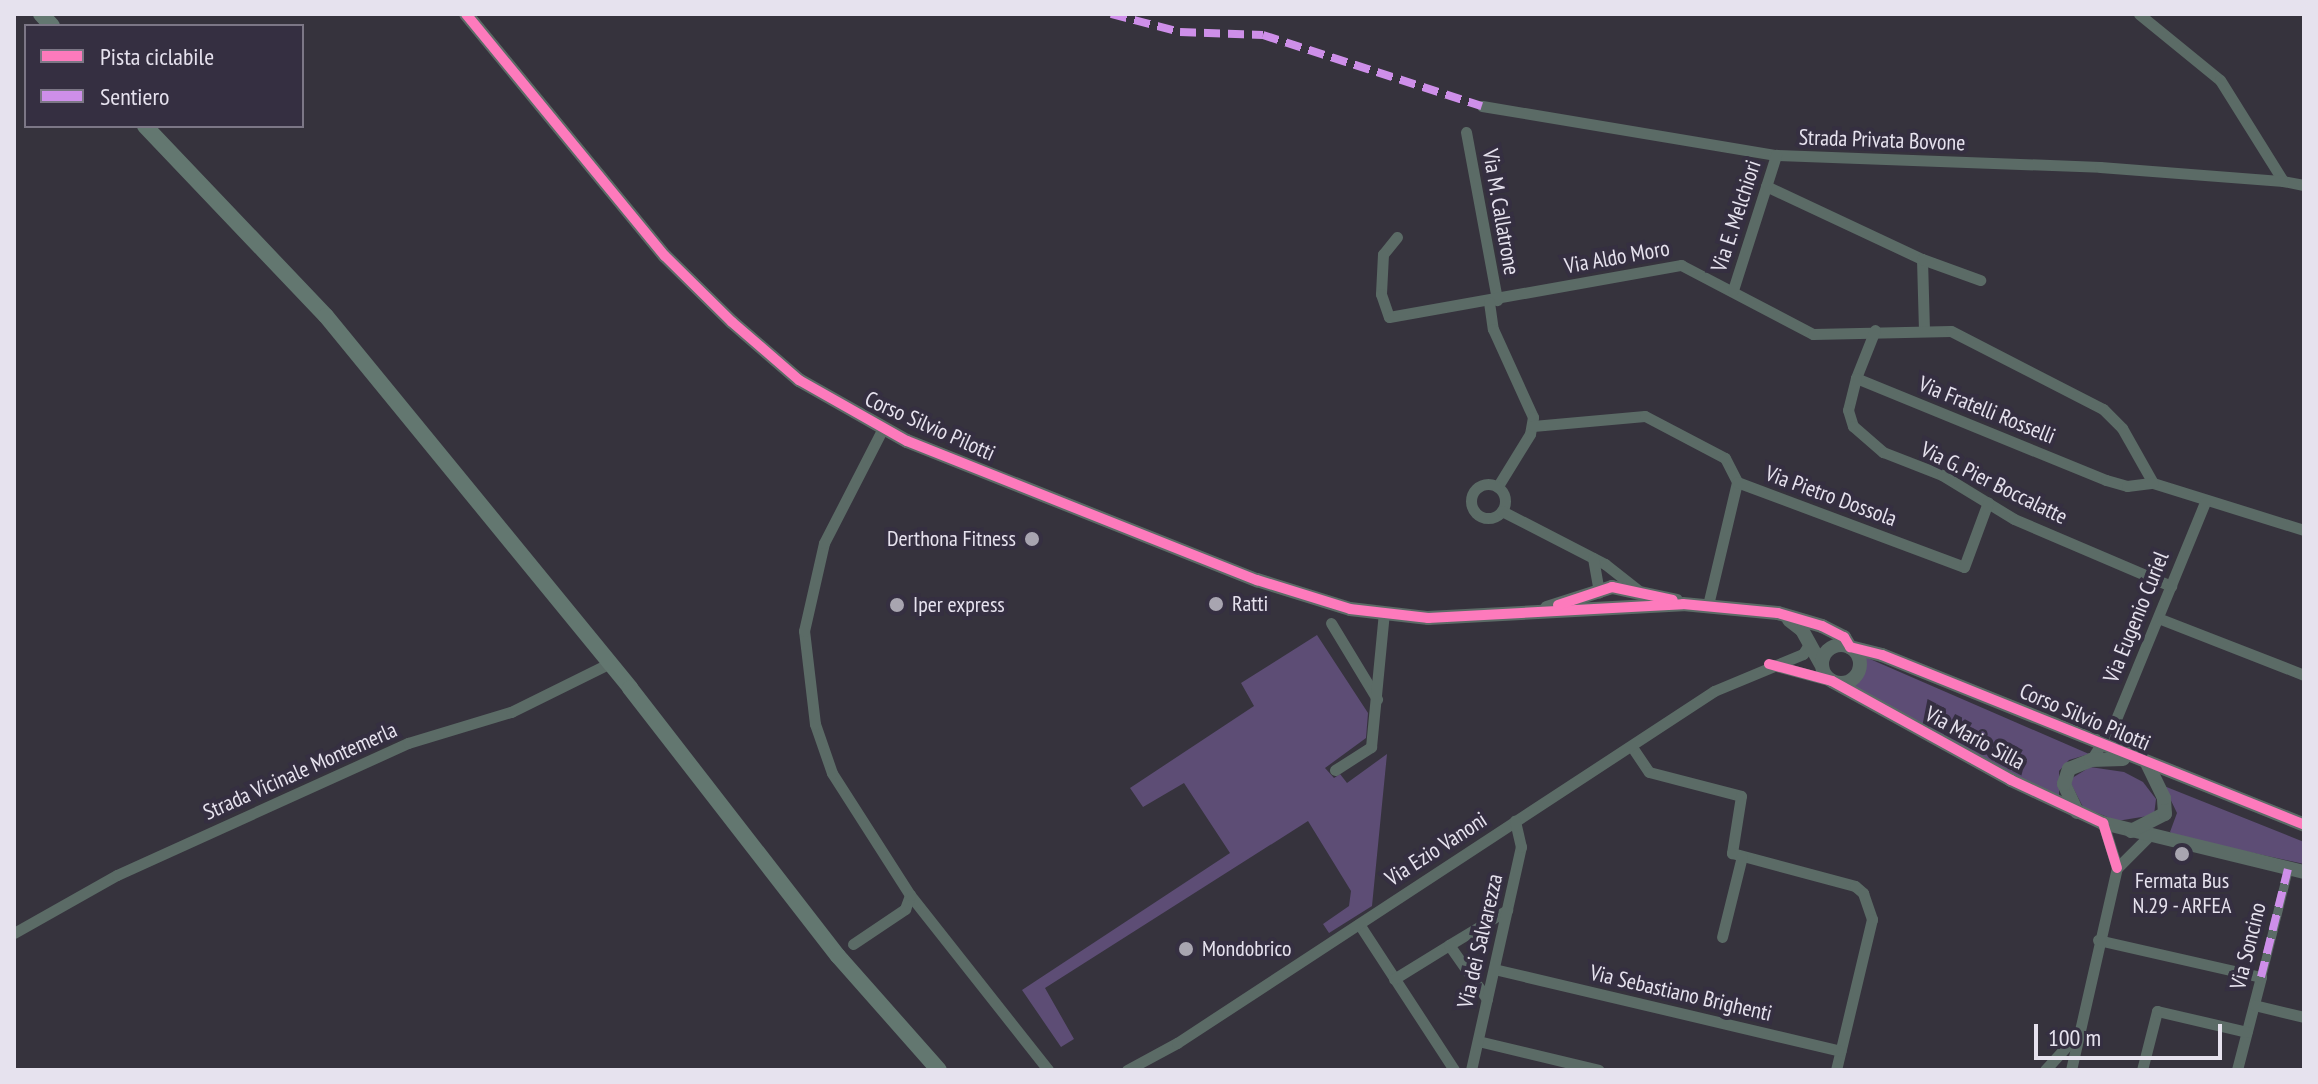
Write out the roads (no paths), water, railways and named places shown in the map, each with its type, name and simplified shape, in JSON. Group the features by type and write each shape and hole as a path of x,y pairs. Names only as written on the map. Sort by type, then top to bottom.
{"main road":[{"path":"147,128 326,316 610,663 838,956 937,1066"}],"street":[{"name":"Corso Silvio Pilotti","path":"466,14 665,256 709,300 799,380 882,430 1257,580 1350,609 1428,618 1683,604 1778,613 1822,626 1844,637 1850,647 1882,655 2148,765 2304,825"},
{"path":"2139,14 2220,80 2283,181"},
{"name":"Strada Privata Bovone","path":"1482,106 1776,155 2100,167 2304,185"},
{"name":"Via M. Callatrone","path":"1466,132 1493,301 1493,329 1529,404 1533,426"},
{"name":"Via E. Melchiori","path":"1733,290 1776,155"},
{"path":"1766,186 1922,259 1980,280"},
{"name":"Via Aldo Moro","path":"1397,237 1383,254 1381,294 1389,317 1493,301 1681,265 1813,334 1875,330 1951,331 2103,409 2122,428 2153,483"},
{"path":"1922,259 1924,329"},
{"path":"1856,378 1875,330"},
{"name":"Via Fratelli Rosselli","path":"1856,378 2106,480 2127,486 2153,483"},
{"name":"Via G. Pier Boccalatte","path":"1856,378 1848,410 1865,440 1988,502 2014,519 2171,586"},
{"path":"1498,486 1533,426 1645,416 1725,458 1737,482"},
{"path":"882,430 824,543 804,631 815,724 832,773 910,895 1048,1070"},
{"name":"Via Pietro Dossola","path":"1708,605 1737,482 1964,567 1988,502"},
{"path":"2153,483 2205,502 2304,530"},
{"path":"1498,486 1476,488 1471,504 1482,517 1502,511 1593,558 1630,588 1626,599 1614,609 1599,592 1593,558"},
{"path":"1498,486 1505,500 1502,511"},
{"name":"Via Eugenio Curiel","path":"2091,760 2103,746 2205,502"},
{"name":"Corso Silvio Pilotti","path":"1527,614 1599,592 1630,588 1683,604"},
{"path":"1335,770 1371,747 1384,613"},
{"path":"1778,613 1802,630 1832,681"},
{"path":"2158,618 2304,675"},
{"path":"1331,623 1378,699"},
{"name":"Via Ezio Vanoni","path":"1127,1070 1359,924 1714,691 1769,664 1803,654 1810,643"},
{"path":"1769,664 1845,683 1859,672 1858,655 1850,647 1833,646 1821,664"},
{"name":"Strada Vicinale Montemerla","path":"14,933 117,875 408,743 511,712 610,663"},
{"name":"Via Mario Silla","path":"1832,681 2103,823 2127,832 2304,872"},
{"path":"1632,747 1649,772 1741,796 1729,848 1742,856 1855,886 1868,902 1872,919 1836,1070"},
{"path":"2077,812 2065,791 2065,775 2075,763 2132,758"},
{"path":"2127,832 2151,825 2165,814 2164,798 2148,765"},
{"name":"Via dei Salvarezza","path":"1471,1070 1521,847 1515,821"},
{"path":"2103,823 2117,868"},
{"path":"2071,1070 2098,940 2117,868 2148,837"},
{"path":"1722,937 1742,856"},
{"name":"Via Soncino","path":"2237,1070 2288,869"},
{"path":"853,944 905,909 910,895"},
{"path":"1394,979 1507,910"},
{"path":"1359,924 1454,1070"},
{"path":"2098,940 2261,977"},
{"path":"1449,945 1487,999"},
{"name":"Via Sebastiano Brighenti","path":"1494,969 1840,1051"},
{"path":"2254,1005 2304,1017"},
{"path":"2142,1070 2157,1011 2247,1032"},
{"path":"2045,1070 2077,1035"},
{"path":"1478,1041 1599,1070"}],"place":[{"name":"Derthona Fitness","path":"1032,539"},
{"name":"Ratti","path":"1216,604"},
{"name":"Iper express","path":"897,605"},
{"name":"Fermata Bus N.29 - ARFEA","path":"2182,854"},
{"name":"Mondobrico","path":"1186,949"}]}
